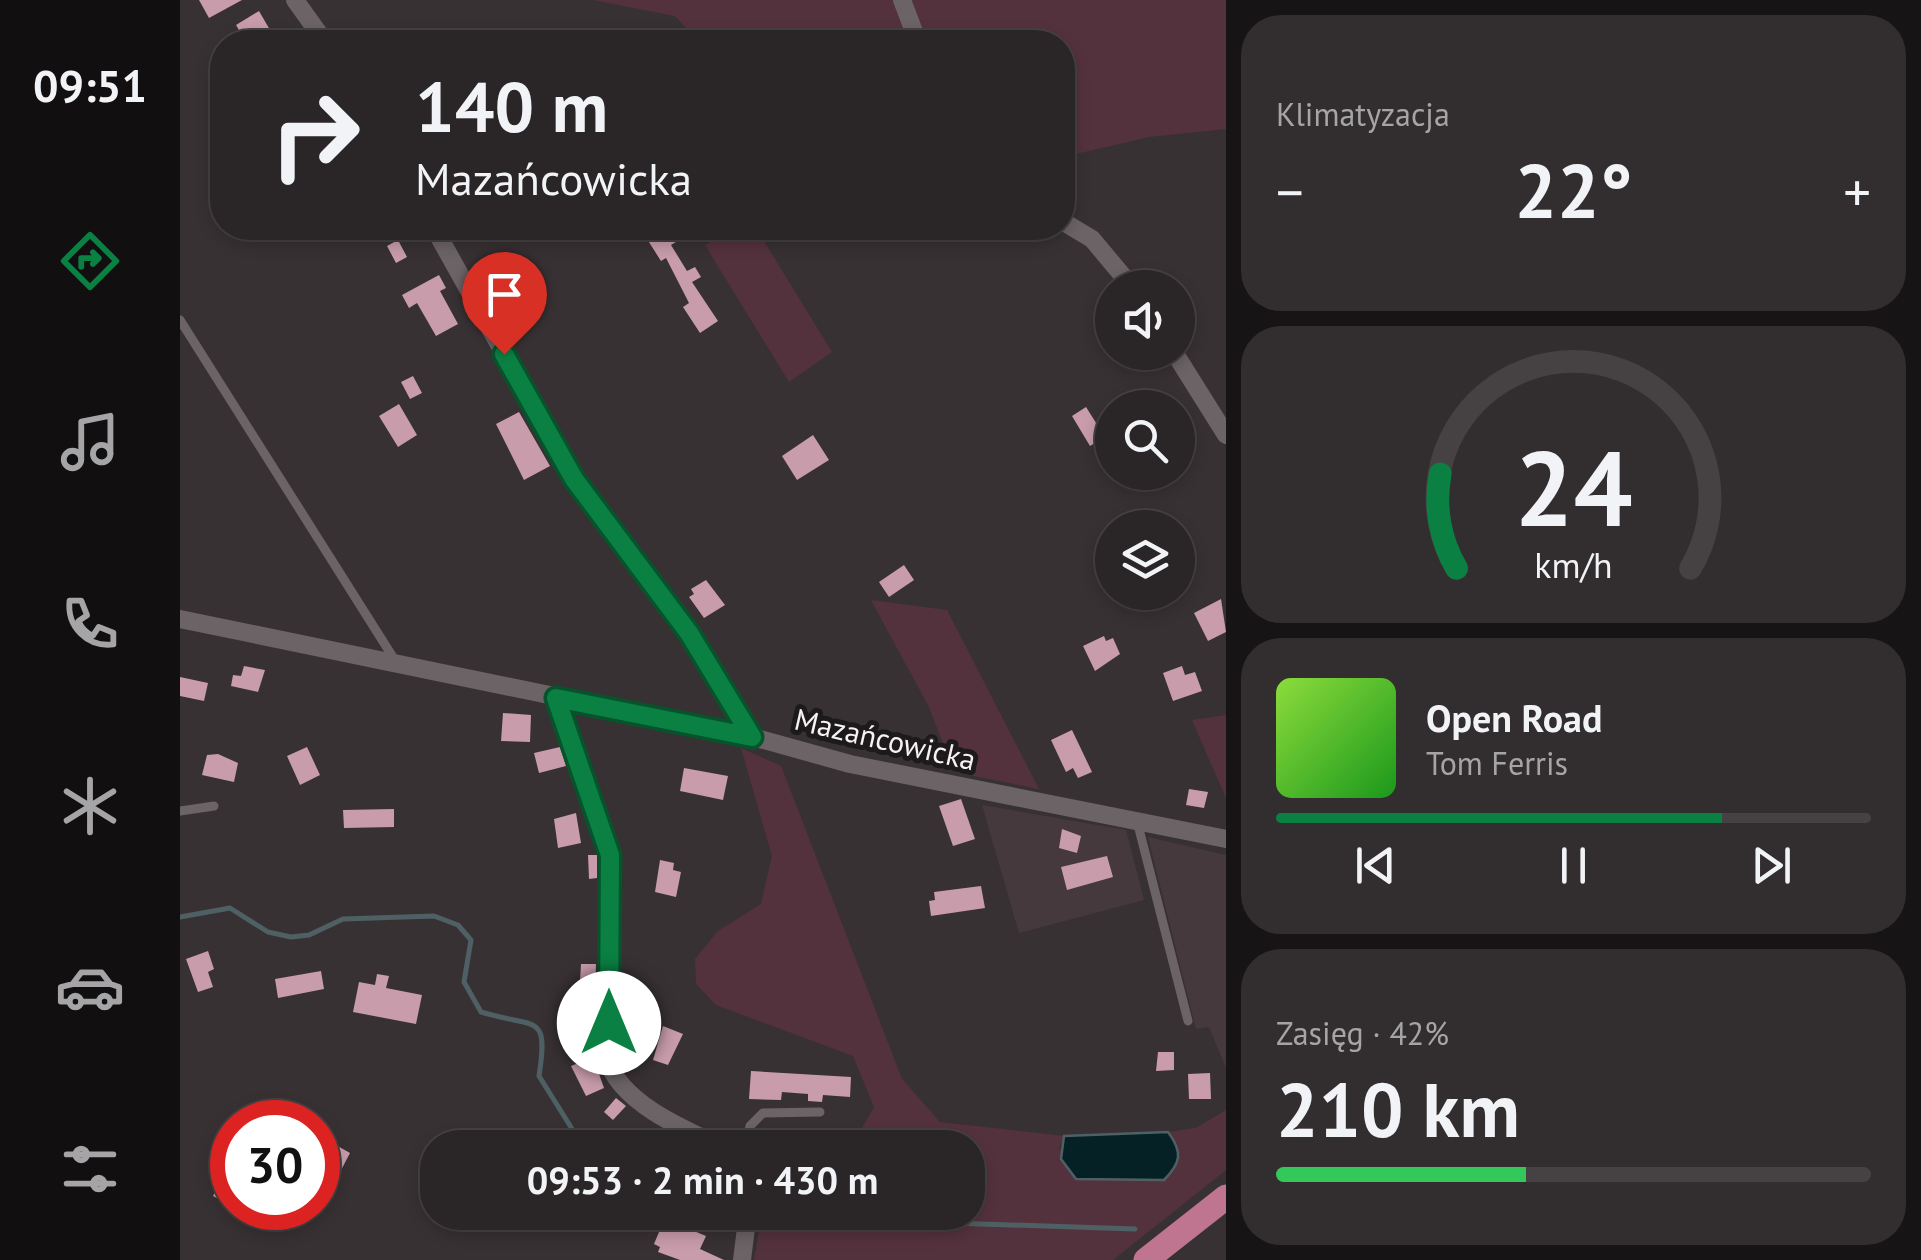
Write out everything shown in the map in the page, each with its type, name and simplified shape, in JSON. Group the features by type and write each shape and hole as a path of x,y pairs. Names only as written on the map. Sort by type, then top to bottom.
{"main road":[{"path":"1146,1260 1226,1197"}],"street":[{"path":"295,0 316,30"},
{"path":"902,0 913,30"},
{"path":"1075,229 1092,240 1118,270"},
{"path":"441,240 574,479 689,633 752,737"},
{"path":"1185,370 1226,435"},
{"name":"Mazańcowicka","path":"180,619 752,737 850,764 1226,839"},
{"path":"556,698 610,855 607,1059 612,1076 652,1109 691,1130"},
{"path":"742,1260 746,1230"}],"lane":[{"path":"180,320 398,664"},
{"path":"180,811 214,806"},
{"path":"1137,821 1188,1021"},
{"path":"749,1130 763,1113 820,1112"}],"shaded area":[{"path":"593,0 1226,0 1226,129 1149,137 1075,154 1075,30 688,30 675,16"},
{"path":"714,240 763,240 832,352 789,382 705,245"},
{"path":"871,600 947,610 1039,789 954,772 929,707"},
{"path":"1226,715 1226,798 1192,720"},
{"path":"741,748 781,766 902,1079 940,1122 1064,1136 1059,1149 1178,1145 1168,1132 1196,1128 1226,1110 1226,1170 1113,1260 754,1260 759,1230 985,1230 985,1130 861,1130 874,1107 853,1056 716,1005 696,984 695,959 718,931 761,904 772,856"},
{"path":"982,805 1126,830 1144,900 1019,933"},
{"path":"1148,837 1226,855 1226,1068 1209,1027 1196,1029"}],"water":[{"path":"1168,1132 1178,1157 1164,1180 1076,1179 1061,1159 1064,1136"}],"building":[{"path":"199,0 242,0 209,18"},
{"path":"259,11 270,30 239,30 236,25"},
{"path":"398,240 407,257 396,263 387,246"},
{"path":"648,240 679,240 671,245 687,271 695,267 701,277 692,282 718,321 700,333 683,307 689,303 666,258 661,261"},
{"path":"439,275 446,288 440,291 458,324 436,336 417,303 409,308 402,295"},
{"path":"413,376 422,393 410,399 401,382"},
{"path":"399,404 417,435 398,447 379,416"},
{"path":"1086,407 1095,421 1095,443 1090,446 1072,416"},
{"path":"519,412 550,466 524,480 496,424"},
{"path":"813,435 829,460 797,480 782,456"},
{"path":"904,565 914,580 889,597 879,582"},
{"path":"706,580 725,605 704,618 689,597 694,594 691,589"},
{"path":"1221,599 1226,632 1208,641 1194,613"},
{"path":"1104,636 1106,641 1113,638 1120,654 1095,671 1083,646"},
{"path":"244,666 265,670 258,692 231,686 233,675 241,676"},
{"path":"1182,666 1185,675 1195,672 1202,691 1173,701 1163,673"},
{"path":"180,677 208,683 204,701 180,696"},
{"path":"503,713 531,715 530,742 501,741"},
{"path":"1072,730 1092,772 1078,778 1073,768 1066,772 1051,740"},
{"path":"307,747 320,775 300,785 287,756"},
{"path":"560,747 566,766 539,773 534,753"},
{"path":"218,754 238,763 234,782 202,775 207,755"},
{"path":"684,768 728,776 723,800 680,791"},
{"path":"1189,789 1208,792 1204,808 1186,805"},
{"path":"961,799 975,839 953,846 939,806"},
{"path":"394,809 394,827 344,828 343,810"},
{"path":"576,813 581,843 558,848 554,819"},
{"path":"1062,829 1081,836 1077,853 1059,848"},
{"path":"588,855 597,855 597,878 589,879"},
{"path":"1107,856 1113,877 1067,890 1061,867"},
{"path":"660,860 674,863 673,870 681,872 676,897 655,892"},
{"path":"981,886 985,908 931,916 929,901 935,900 934,892"},
{"path":"208,951 214,969 208,972 213,987 198,992 186,959"},
{"path":"581,964 596,964 595,993 586,992 587,981 580,981"},
{"path":"321,971 324,989 278,998 275,979"},
{"path":"377,974 389,976 386,988 422,995 416,1024 353,1012 359,982 375,985"},
{"path":"663,1026 683,1034 668,1065 653,1060"},
{"path":"1158,1052 1174,1052 1174,1070 1156,1071"},
{"path":"593,1057 604,1088 586,1096 571,1066"},
{"path":"751,1071 851,1077 850,1097 823,1095 822,1102 808,1101 808,1094 782,1092 781,1100 749,1099"},
{"path":"1210,1073 1211,1099 1189,1099 1188,1074"},
{"path":"616,1098 626,1106 613,1120 604,1112"},
{"path":"340,1147 350,1153 340,1172"},
{"path":"660,1230 692,1230 706,1236 700,1249 724,1260 680,1260 658,1252 660,1247 654,1244"}],"waterway":[{"path":"180,917 230,908 268,932 291,937 309,935 343,919 434,916 458,925 471,940 464,982 481,1012 526,1023 540,1032 539,1076 573,1130"},
{"path":"985,1224 1135,1229"}],"route":[{"path":"504,354 574,479 689,633 752,737 556,698 610,855 609,1023"}]}
